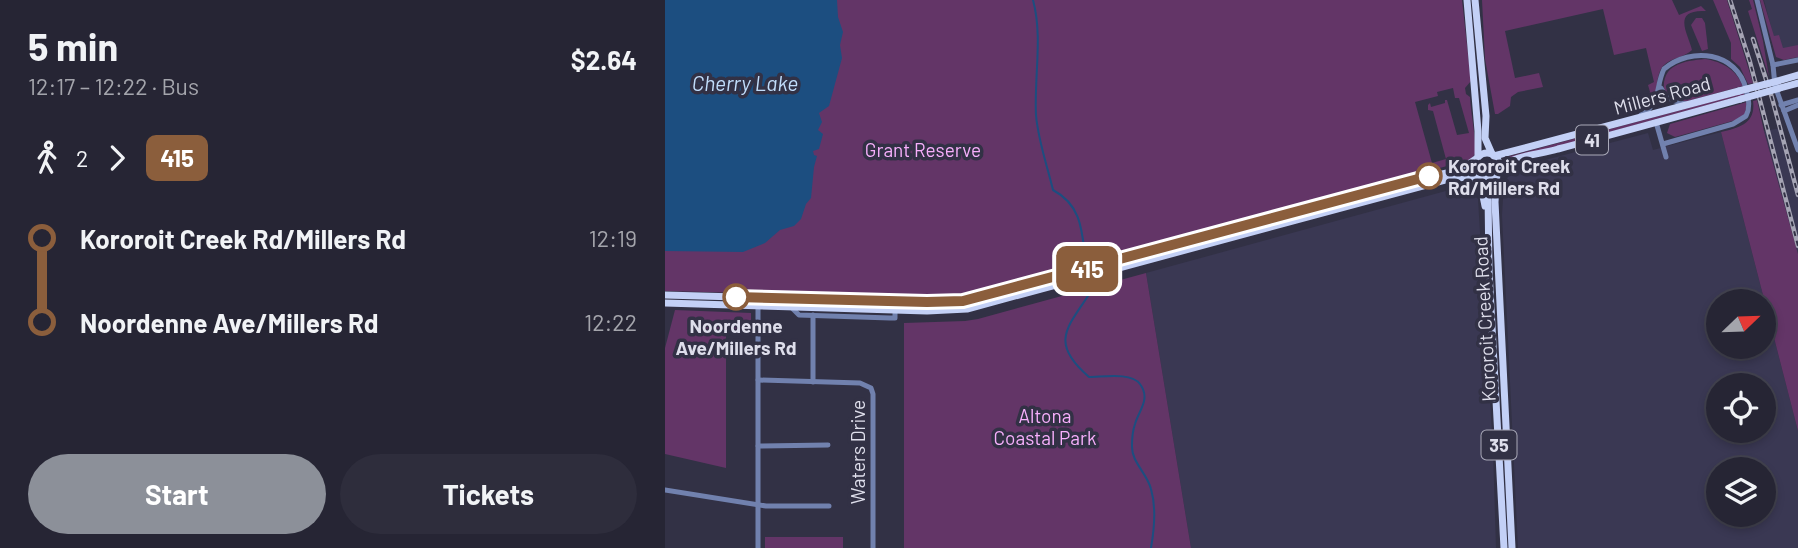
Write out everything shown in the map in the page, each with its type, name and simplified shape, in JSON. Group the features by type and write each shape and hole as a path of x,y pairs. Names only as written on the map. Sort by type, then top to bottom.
{"main road":[{"name":"35","path":"1467,0 1478,131 1475,166 1481,175"},
{"name":"35","path":"1475,0 1486,116 1485,138 1498,162 1497,171"},
{"name":"Millers Road","path":"1778,85 1798,75"},
{"name":"Millers Road","path":"1497,171 1506,162 1518,158 1542,154 1656,122 1740,95 1798,83"},
{"name":"Millers Road","path":"1493,155 1689,105 1740,95"},
{"path":"665,303 791,307 895,306 979,298 1394,185 1460,170 1485,153 1493,155"},
{"path":"665,295 758,297 967,309 1426,185 1470,176 1490,177 1497,171"},
{"name":"Kororoit Creek Road","path":"1497,171 1494,191 1504,548"},
{"name":"Kororoit Creek Road","path":"1481,175 1488,193 1488,243 1512,548"},
{"path":"1470,176 1482,191 1488,219"},
{"path":"1488,243 1496,237"}],"street":[{"path":"1757,0 1783,108 1798,150"},
{"path":"1633,120 1653,106 1657,99 1661,75 1669,64 1697,55 1712,55 1731,64 1739,72 1749,104 1747,116 1733,124 1663,144"},
{"path":"1773,65 1798,60"},
{"path":"1660,85 1666,96 1689,105"},
{"path":"1783,108 1798,102"},
{"path":"1656,122 1666,158"},
{"path":"758,297 758,548"},
{"path":"791,307 799,314 895,318 895,306"},
{"path":"813,315 813,382"},
{"name":"Waters Drive","path":"758,380 860,383 873,391 873,548"},
{"path":"758,446 828,445"},
{"path":"665,490 758,505 829,506"}],"shaded area":[{"path":"1764,0 1798,0 1798,53 1779,57"},
{"path":"1782,128 1798,189 1798,254 1764,131"},
{"path":"1721,132 1761,289 1706,289 1706,359 1776,359 1776,346 1798,431 1798,548 1518,548 1502,215 1504,183 1514,168 1648,133 1653,150"},
{"path":"1464,186 1478,199 1496,548 1191,548 1146,273"}],"green space":[{"name":"Grant Reserve","path":"665,0 1462,0 1471,81 1465,88 1470,97 1475,154 1459,167 1447,166 975,295 932,298 665,291","holes":["1453,88 1455,98 1459,98 1469,133 1457,135 1447,100 1431,107 1430,103 1428,110 1433,111 1446,159 1432,163 1415,102 1438,96 1437,92"]},
{"path":"1482,0 1672,0 1679,15 1701,6 1706,11 1695,11 1685,19 1692,50 1663,66 1653,102 1642,111 1628,114 1627,112 1642,105 1650,92 1648,85 1654,82 1646,48 1614,55 1603,9 1505,31 1515,78 1539,73 1543,87 1518,92 1511,97 1510,106 1495,114 1485,59"},
{"path":"1713,0 1727,0 1753,83 1748,84 1740,67 1731,59 1731,43"},
{"path":"1749,0 1753,0 1769,77 1748,11 1752,9"},
{"path":"1760,0 1763,0 1774,36 1779,35 1783,48 1798,45 1798,57 1784,60 1776,57"},
{"path":"1696,18 1702,18 1705,23 1708,49 1702,51 1691,25"},
{"path":"1705,59 1728,67 1743,86 1684,102 1674,100 1664,91 1666,75 1675,66"},
{"path":"1744,93 1504,161 1503,158"},
{"path":"1757,100 1798,254 1798,431 1776,346 1776,289 1761,289 1721,132 1745,123 1752,115 1753,101"},
{"path":"1747,102 1745,114 1736,120 1675,137 1667,133 1670,124"},
{"path":"1468,170 1469,172 1090,274 1091,271"},
{"name":"Altona Coastal Park","path":"1146,273 1191,548 904,548 904,323 978,319"},
{"path":"675,310 751,313 751,331 726,332 726,468 665,454 665,348"},
{"path":"765,537 843,537 843,548 765,548"}],"water":[{"name":"Cherry Lake","path":"665,0 837,0 838,17 843,32 840,45 842,58 829,106 819,113 822,122 818,130 823,134 819,149 813,151 817,156 811,198 801,219 794,226 780,230 765,243 743,252 665,251"}],"waterway":[{"path":"1033,0 1037,28 1036,115 1039,134 1053,190 1076,212 1086,264"},
{"path":"1090,279 1092,290 1070,325 1066,344 1076,365 1089,377 1130,378 1136,380 1143,389 1144,400 1134,426 1132,451 1153,496 1151,548"}],"railway":[{"path":"1730,0 1750,62 1798,246"},
{"path":"1753,39 1798,195"}],"bus line":[{"name":"415","path":"736,297 963,301 1429,176"}],"place":[{"name":"Kororoit Creek Rd/Millers Rd","path":"1429,176"},
{"name":"Noordenne Ave/Millers Rd","path":"736,297"}]}
